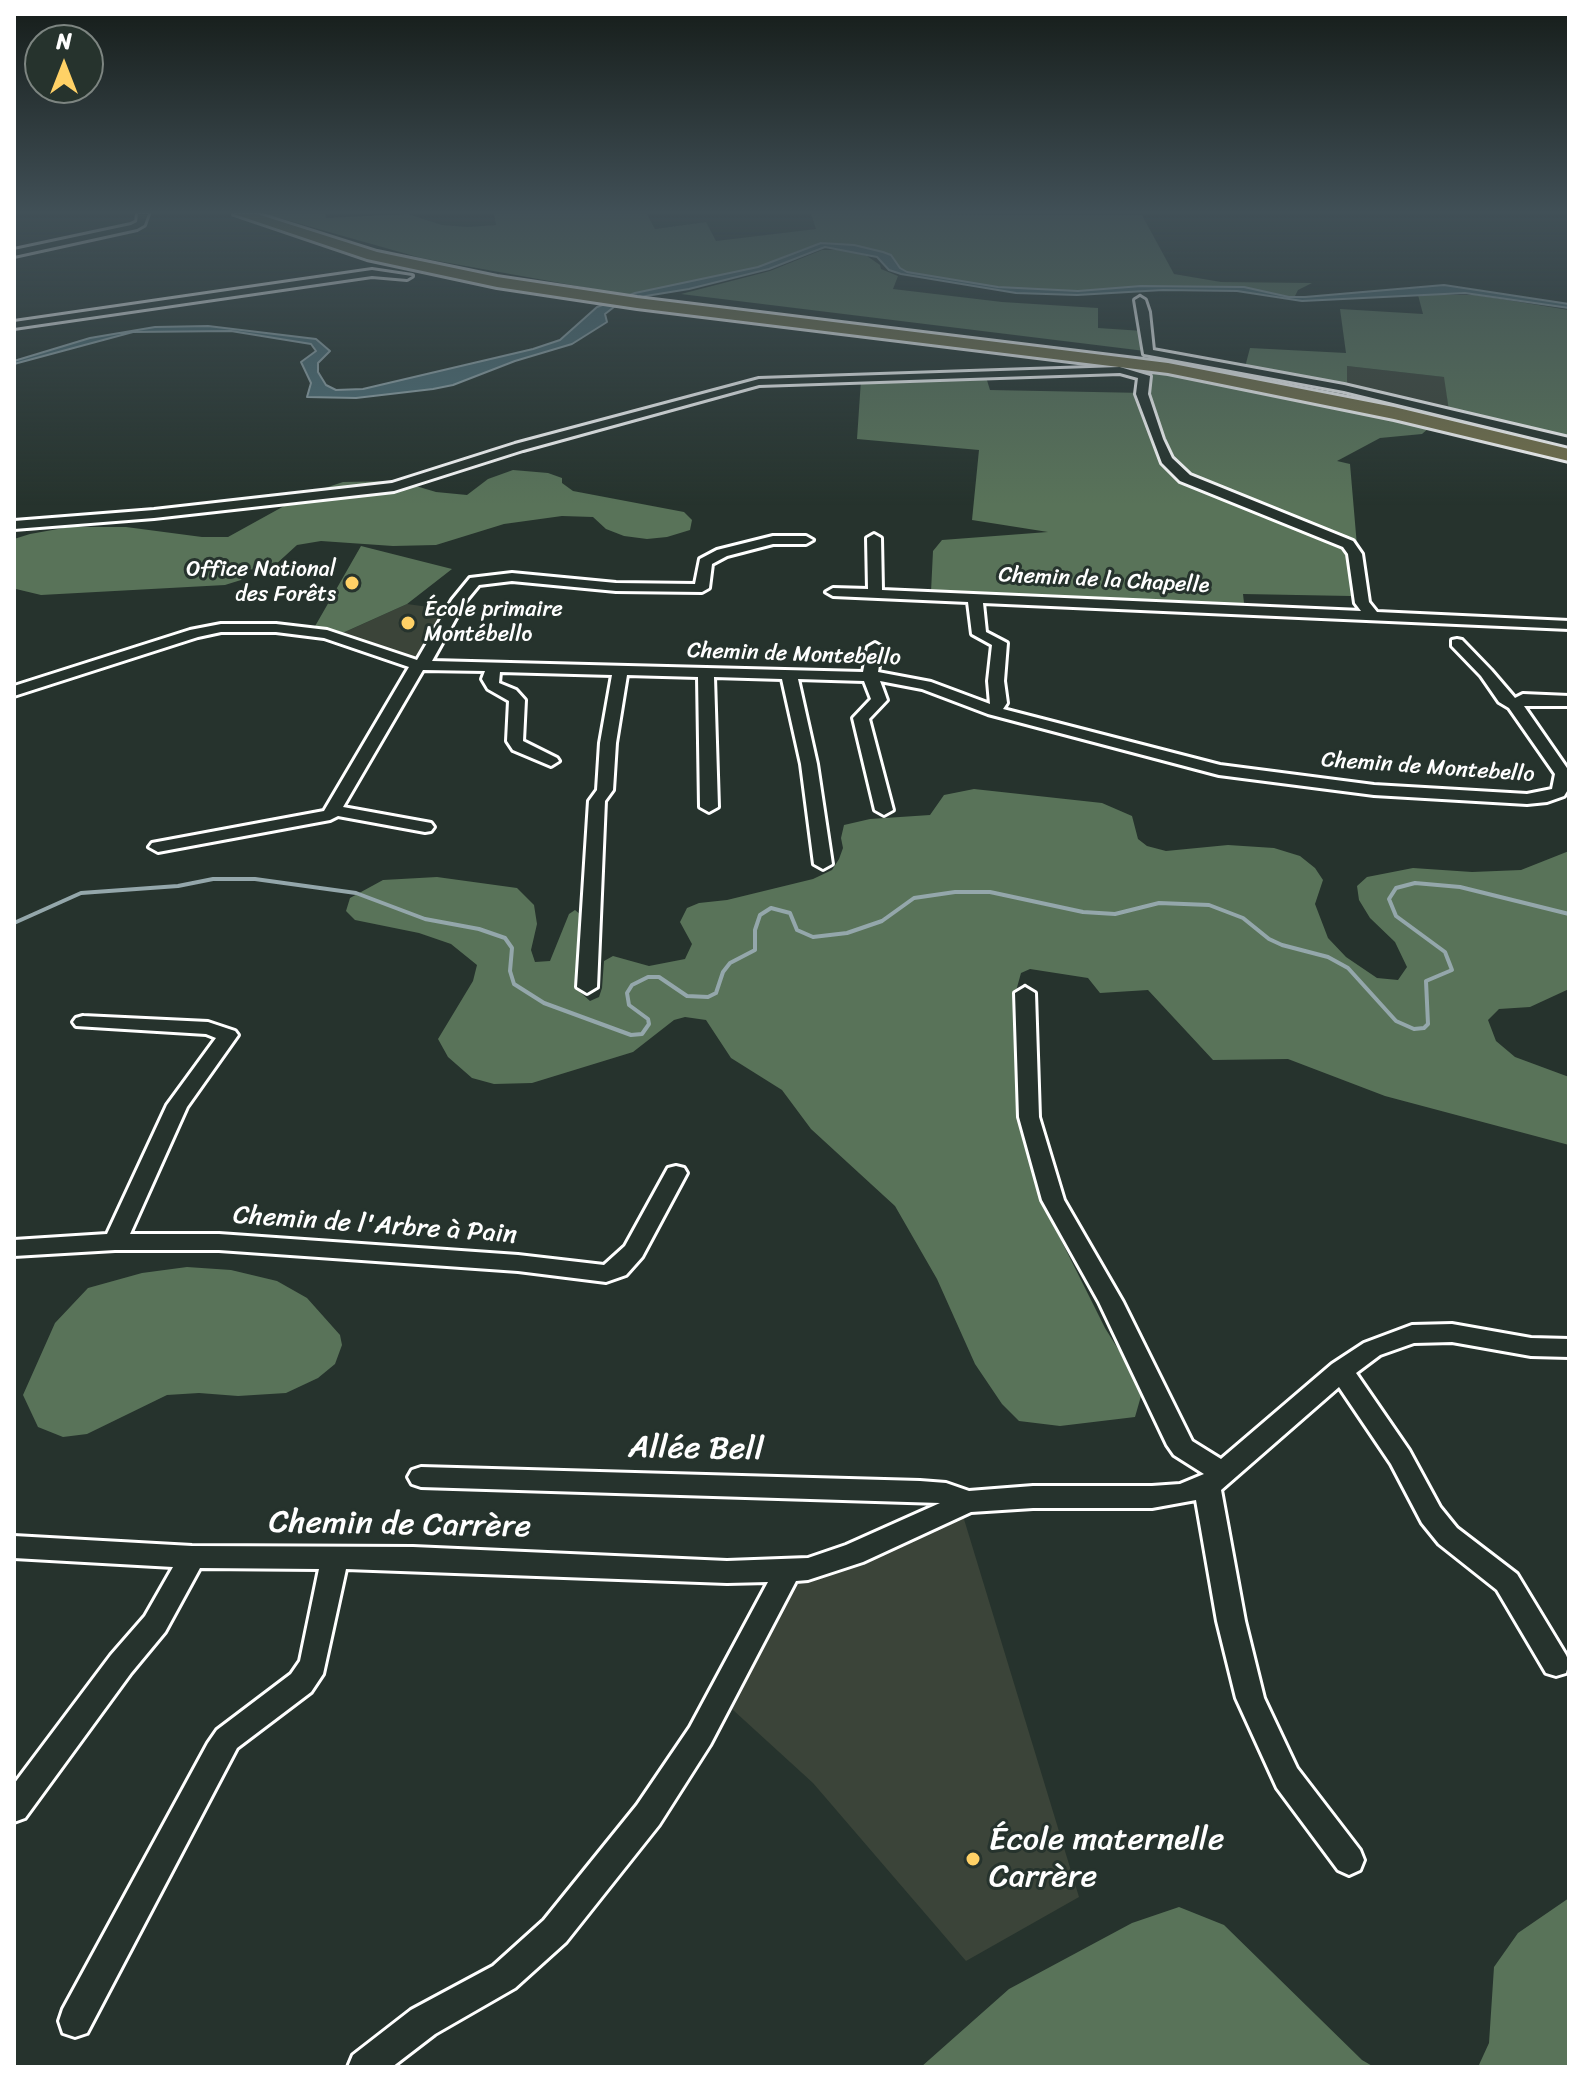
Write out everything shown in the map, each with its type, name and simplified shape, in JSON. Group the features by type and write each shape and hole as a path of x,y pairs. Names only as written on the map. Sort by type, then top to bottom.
{"highway":[{"path":"718,311 1168,368 1394,413 1569,455"},
{"path":"729,311 1001,340 1178,365 1399,408 1569,448"}],"street":[{"path":"14,325 110,311"},
{"path":"1144,311 1148,352 1344,388 1569,442"},
{"path":"14,525 154,514 394,487 669,404 759,382 1120,370 1144,376 1142,394 1157,439 1166,460 1185,478 1326,532 1348,544 1355,554 1362,603 1372,615"},
{"path":"874,538 875,594"},
{"path":"158,847 320,819 333,810 459,600 475,581 528,577 616,587 702,588 705,562 722,553 773,540 806,540"},
{"name":"Chemin de la Chapelle","path":"833,592 1569,625"},
{"path":"975,598 979,634 1000,643 996,678 999,703 994,711"},
{"name":"Chemin de Montebello","path":"14,691 195,633 253,627 319,633 420,665 870,676 926,685 994,711 1174,760 1258,777 1430,795 1547,797 1558,792 1563,784 1563,774 1521,717 1516,705"},
{"path":"1457,643 1486,673 1505,699 1516,705 1523,699 1569,701"},
{"path":"875,647 870,676 879,700 861,718 884,810"},
{"path":"493,668 490,679 493,686 511,693 517,700 515,741 519,747 551,761"},
{"path":"587,987 597,801 605,790 608,743 620,672"},
{"path":"706,672 709,807"},
{"path":"789,675 809,764 823,864"},
{"path":"333,810 425,827"},
{"path":"1025,993 1029,1117 1053,1200 1111,1302 1176,1438 1215,1479 1231,1621 1250,1698 1287,1778 1349,1860"},
{"path":"83,1022 208,1028 228,1035 177,1105 115,1242"},
{"name":"Chemin de l'Arbre à Pain","path":"14,1248 115,1242 219,1242 518,1263 606,1274 618,1269 634,1251 676,1173"},
{"path":"968,1502 1033,1497 1152,1497 1180,1494 1215,1479 1341,1371 1372,1349 1412,1334 1452,1333 1531,1347 1569,1348"},
{"path":"1341,1371 1400,1457 1431,1515 1448,1536 1507,1582 1556,1664"},
{"name":"Allée Bell","path":"421,1477 920,1491 946,1493 968,1502"},
{"name":"Chemin de Carrère","path":"14,1547 192,1557 445,1559 727,1572 784,1571 808,1569 854,1554 968,1502"},
{"path":"14,1808 121,1664 155,1624 192,1557"},
{"path":"75,2021 218,1752 227,1739 301,1683 313,1665 335,1558"},
{"path":"365,2067 423,2022 504,1977 555,1931 648,1815 700,1736 754,1637 783,1580 784,1571"}],"shaded area":[{"path":"1347,366 1445,377 1449,411 1347,387"},
{"name":"École primaire Montébello","path":"407,604 458,611 424,665 334,637"},
{"path":"960,1506 1079,1897 966,1961 813,1783 721,1699 783,1581"}],"green space":[{"path":"820,311 1098,311 1098,328 1143,331 1145,351"},
{"path":"1340,311 1423,314 1422,311 1569,311 1569,439 1449,411 1444,377 1347,366 1347,387 1245,367 1250,348 1346,353"},
{"path":"1152,372 1271,391 1430,427 1422,434 1380,438 1337,461 1350,464 1357,546 1338,534 1242,500 1336,540 1349,551 1351,596 1243,594 1244,603 1239,605 931,592 933,551 942,540 1048,532 972,520 979,450 857,439 861,380 986,377 990,390 1145,393"},
{"path":"513,470 548,473 562,478 562,483 573,491 684,512 692,520 690,530 647,539 624,536 606,529 593,517 562,516 504,524 436,545 393,546 321,541 297,545 265,571 248,569 241,580 225,585 41,595 16,589 14,539 30,534 69,527 126,527 202,537 228,537 304,495 343,482 399,481 436,492 467,495 488,479"},
{"path":"361,546 452,569 407,604 338,635 314,628"},
{"path":"974,789 1102,803 1132,816 1138,839 1147,846 1166,851 1228,845 1274,848 1300,856 1315,868 1323,880 1315,904 1328,938 1346,957 1377,978 1398,980 1407,967 1395,942 1370,918 1359,900 1357,886 1367,877 1413,868 1472,872 1521,870 1569,851 1569,989 1530,1007 1499,1009 1488,1020 1496,1041 1515,1057 1569,1077 1569,1145 1385,1096 1288,1059 1213,1060 1148,990 1100,993 1088,978 1030,969 1021,973 1013,1002 1037,1163 1051,1220 1105,1328 1143,1389 1135,1417 1060,1426 1019,1421 1002,1404 975,1364 937,1279 895,1206 811,1129 782,1090 731,1058 706,1020 685,1017 674,1020 633,1052 532,1083 494,1084 472,1078 448,1057 438,1039 473,981 477,965 451,944 419,933 355,920 346,911 350,898 383,880 437,877 517,888 534,905 537,924 531,950 535,962 550,961 569,914 575,910 581,915 580,992 590,1001 599,997 604,961 613,956 649,966 685,959 692,944 680,922 687,908 813,879 832,870 839,859 844,825 870,819 930,815 944,795"},
{"path":"187,1267 231,1270 277,1281 307,1298 340,1335 342,1345 335,1364 318,1378 286,1393 167,1395 87,1434 63,1437 38,1427 23,1395 55,1323 88,1288 142,1273"},
{"path":"1569,1898 1569,2067 1478,2067 1489,2043 1494,1967 1518,1933"},
{"path":"1179,1907 1224,1925 1362,2060 1374,2067 921,2067 1009,1989 1132,1923"}],"water":[{"path":"592,311 609,311 605,314 607,322 572,344 515,361 453,385 356,398 307,397 311,383 301,362 316,351 311,344 231,331 133,332 14,364 14,361 90,338 155,327 208,326 316,339 330,351 318,363 318,372 326,385 336,390 363,389 560,340"}],"waterway":[{"path":"14,923 81,893 178,886 213,879 255,879 356,893 425,919 479,929 505,938 512,948 510,971 514,984 544,1003 631,1035 642,1034 649,1024 648,1019 629,1005 627,993 632,985 648,977 659,977 687,996 708,997 716,993 723,972 730,963 755,950 755,930 760,915 771,908 790,913 797,930 813,937 847,933 882,921 914,898 955,892 990,892 1083,912 1115,914 1159,903 1209,905 1243,918 1269,939 1282,945 1328,957 1348,968 1396,1021 1414,1029 1424,1028 1428,1024 1426,981 1452,970 1445,952 1396,916 1389,899 1396,888 1415,883 1460,887 1569,914"}],"place":[{"name":"Office National des Forêts","path":"352,583"},
{"name":"École primaire Montébello","path":"408,623"},
{"name":"École maternelle Carrère","path":"973,1859"}]}
